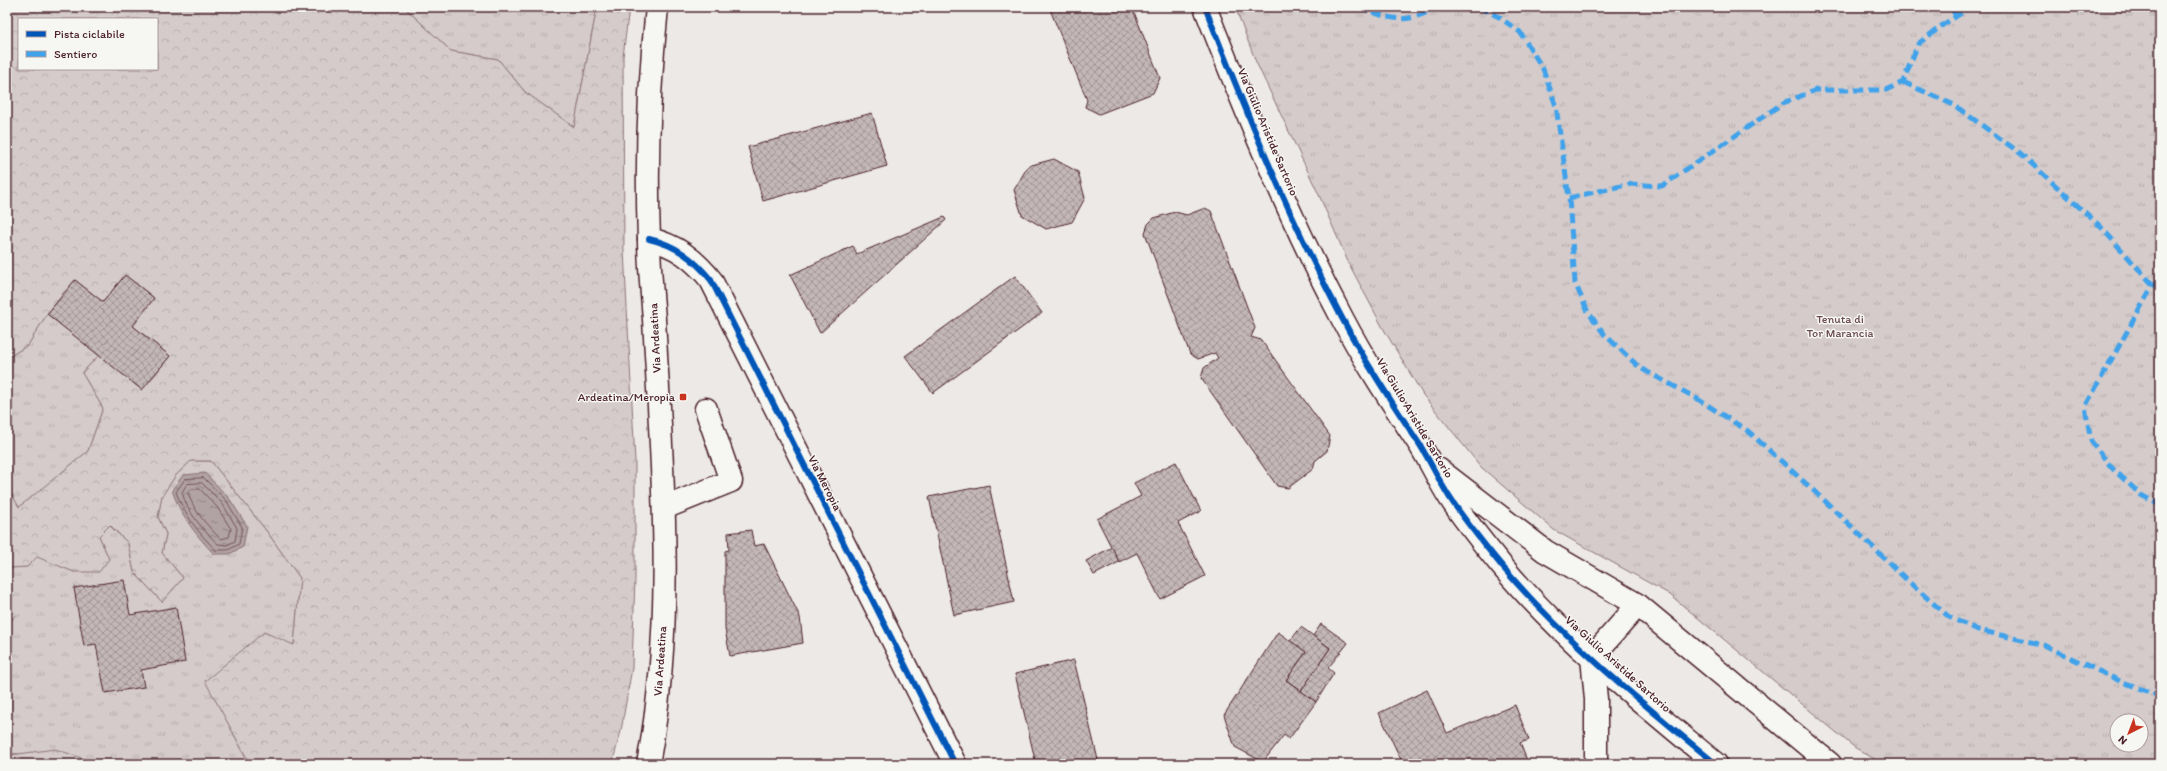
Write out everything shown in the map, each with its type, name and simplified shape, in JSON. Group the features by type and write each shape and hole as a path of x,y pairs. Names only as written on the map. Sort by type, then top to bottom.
{"street":[{"name":"Via Ardeatina","path":"648,764 658,702 663,627 664,508 649,239 649,143 653,45 657,7"},
{"name":"Via Giulio Aristide Sartorio","path":"1205,7 1234,83 1285,201 1327,289 1366,359 1431,463 1449,497 1501,565 1525,593 1592,657 1648,707 1716,764"},
{"name":"Via Meropia","path":"649,239 675,247 701,268 711,280 955,764"},
{"path":"664,508 730,481 706,408"},
{"name":"Via Giulio Aristide Sartorio","path":"1431,463 1545,551 1638,605 1830,764"},
{"name":"Via Giulio Aristide Sartorio","path":"1592,657 1638,605"},
{"path":"1592,657 1596,699 1596,764"}],"green space":[{"path":"7,7 404,7 451,51 498,59 525,92 574,127 597,7 629,7 623,57 624,250 635,461 635,578 632,668 621,731 612,764 247,764 249,762 205,681 264,632 294,645 300,578 265,529 211,461 191,461 176,475 162,496 158,517 166,534 162,553 183,578 162,602 134,572 128,543 110,525 99,536 109,559 99,572 74,572 37,557 27,567 9,568 7,572 7,486 19,507 88,451 103,408 82,373 99,355 142,390 170,356 133,326 154,298 125,275 103,302 75,280 47,314 28,345 7,358"},
{"path":"404,7 597,7 574,127 525,92 498,59 451,51"},
{"name":"Tenuta di Tor Marancia","path":"1235,7 2160,7 2160,764 1883,764 1854,747 1669,594 1554,530 1481,467 1423,395 1383,328 1349,264 1319,195 1256,62"},
{"path":"47,314 99,355 82,373 103,408 88,451 19,508 7,486 7,358 28,345"},
{"path":"191,461 211,461 265,529 300,578 294,645 206,681 249,763 88,764 88,760 7,753 7,628 15,615 7,600 8,568 27,567 37,556 74,572 109,559 99,536 109,525 128,543 134,572 162,602 183,578 162,553 166,534 158,517 162,495 176,475"},
{"path":"55,749 88,760 88,764 7,764 7,753 11,755"}],"water":[{"path":"205,473 229,498 247,526 243,547 229,554 214,554 207,547 179,508 172,490 183,475"}],"building":[{"path":"1049,7 1132,7 1160,78 1153,93 1099,114 1085,107 1087,100"},
{"path":"872,113 887,166 763,201 748,147"},
{"path":"1054,159 1078,172 1085,198 1072,222 1046,229 1022,215 1014,190 1028,166"},
{"path":"1205,208 1211,211 1255,328 1251,337 1261,340 1330,436 1327,451 1315,461 1313,469 1288,488 1277,486 1201,378 1204,368 1218,358 1215,353 1198,359 1190,354 1145,233 1148,224 1154,218 1175,212 1187,215"},
{"path":"944,217 946,220 820,333 790,275 853,246 857,254"},
{"path":"125,275 154,298 133,326 170,356 142,390 47,314 75,280 103,302"},
{"path":"1015,276 1042,313 933,393 905,356"},
{"path":"1176,462 1201,511 1178,523 1205,576 1160,599 1137,553 1119,562 1097,519 1141,496 1134,483"},
{"path":"989,485 1014,602 954,615 929,497"},
{"path":"751,530 754,546 764,544 800,617 803,643 730,656 725,629 725,551 729,550 728,533"},
{"path":"1112,547 1119,562 1094,575 1086,561"},
{"path":"124,580 130,615 176,607 185,662 141,670 144,687 105,693 96,644 84,646 74,588"},
{"path":"1321,624 1348,643 1328,668 1334,673 1316,702 1301,691 1330,648 1313,636"},
{"path":"1301,627 1330,648 1301,691 1286,680 1306,652 1290,641"},
{"path":"1278,632 1306,652 1286,680 1316,702 1289,739 1284,735 1263,762 1235,747 1224,715"},
{"path":"1074,660 1099,764 1036,764 1015,674"},
{"path":"1427,690 1447,733 1515,705 1529,740 1520,743 1528,763 1403,764 1379,713"}],"marked path":[{"path":"1359,7 1398,19 1416,16 1438,7"},
{"path":"1479,7 1499,17 1520,32 1543,69 1556,106 1569,198 1575,283 1588,312 1605,335 1640,368 1696,398 1748,431 1824,500 1910,583 1949,617 1978,630 2044,645 2120,681 2160,696"},
{"path":"1951,7 1956,16"},
{"path":"1569,198 1630,184 1662,186 1783,103 1816,90 1886,90 1903,82 1918,44 1944,24 1971,7"},
{"path":"1903,82 1954,105 2020,153 2100,226 2153,285"},
{"path":"2160,281 2153,285 2085,407 2091,441 2112,468 2141,495 2160,505"}],"cycle path":[{"path":"1205,7 1236,86 1286,203 1342,318 1360,351 1420,445 1456,507 1474,532 1525,593 1577,645 1716,764"},
{"path":"649,239 668,245 684,254 691,259 711,280 955,764"}],"place":[{"name":"Ardeatina/Meropia","path":"683,397"}]}
